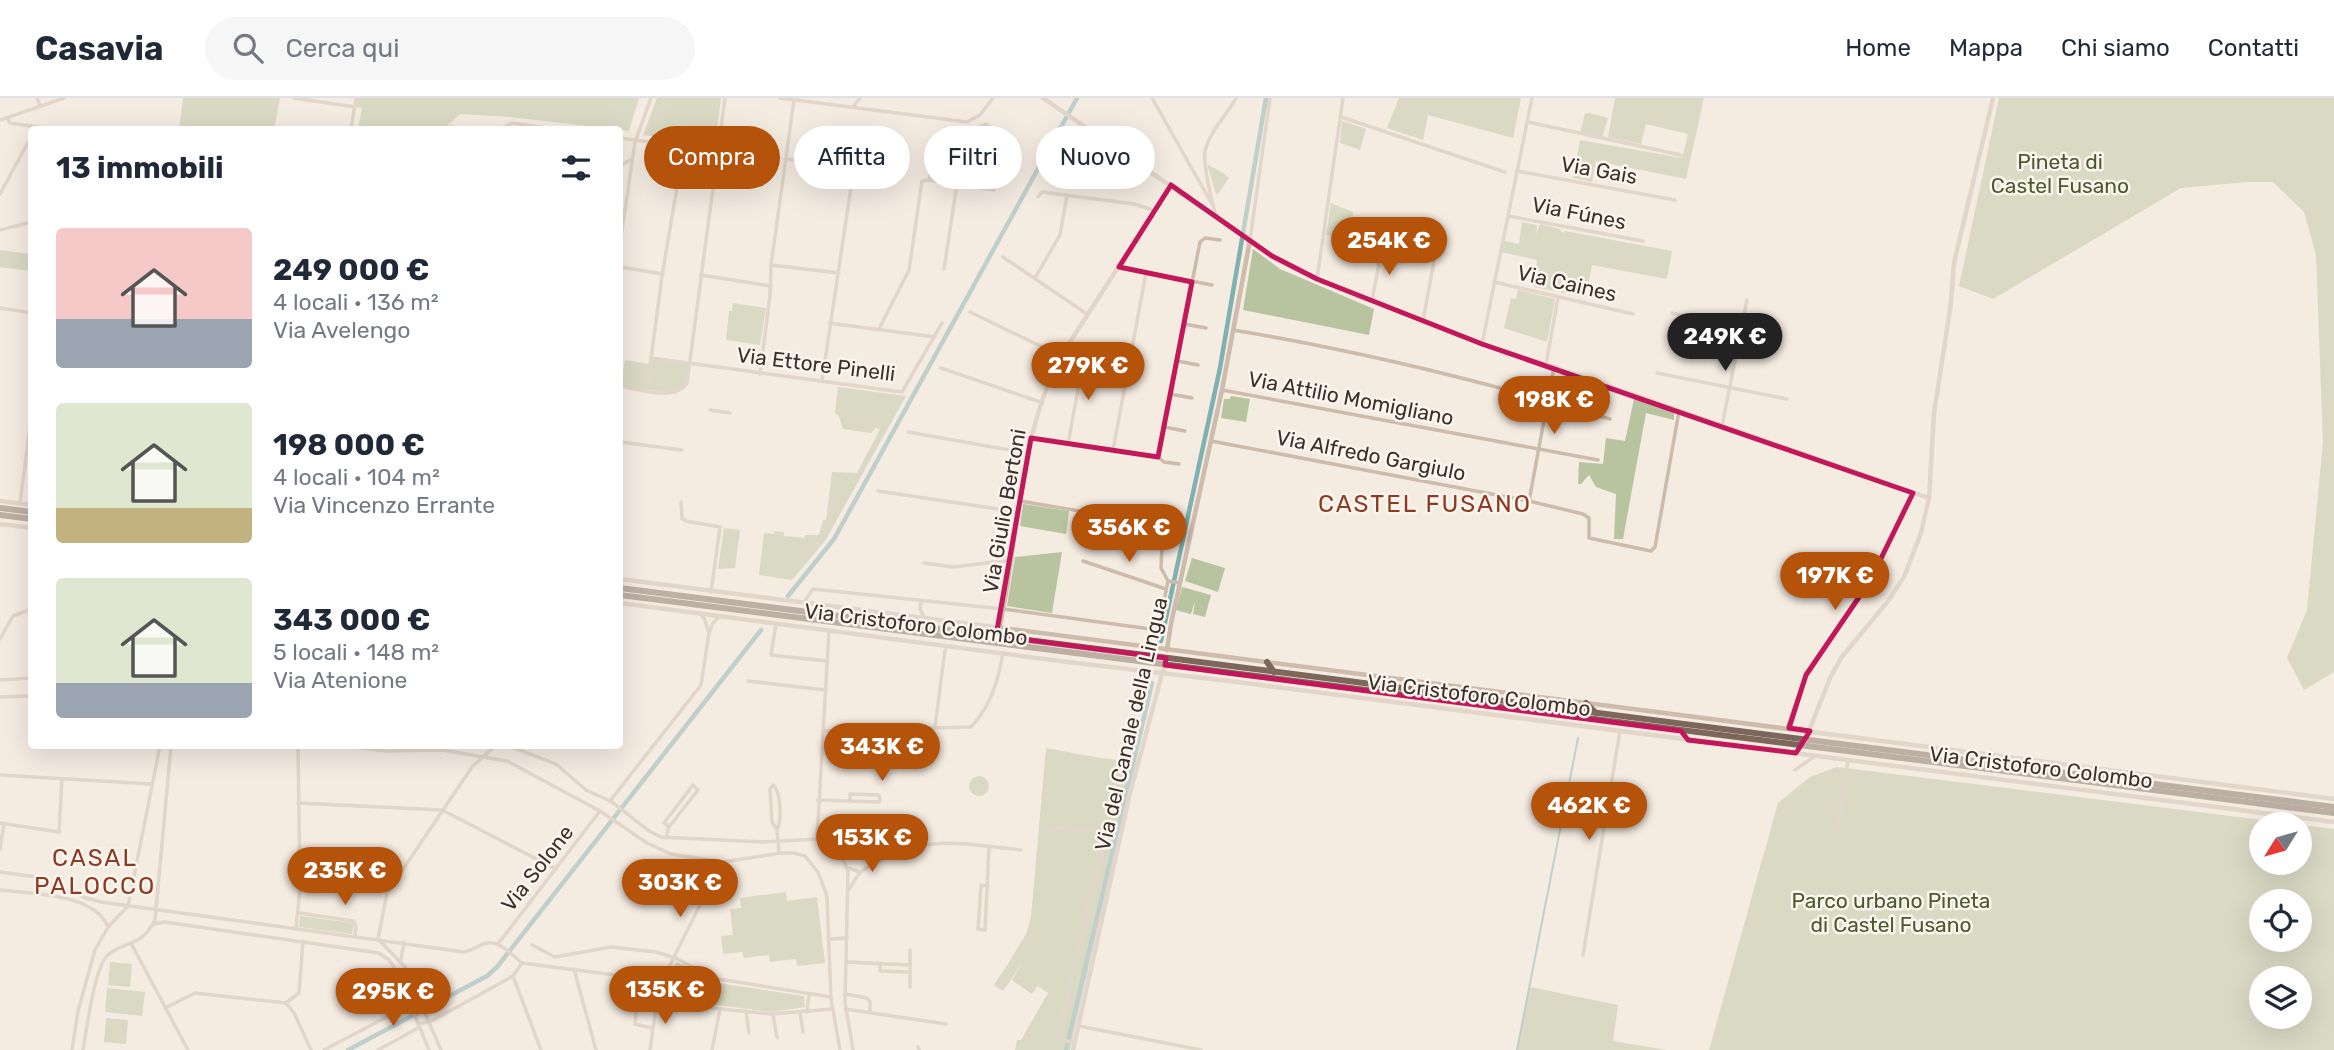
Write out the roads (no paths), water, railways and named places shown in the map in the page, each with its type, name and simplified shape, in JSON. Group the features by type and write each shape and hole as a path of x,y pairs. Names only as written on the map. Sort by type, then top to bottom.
{"main road":[{"path":"0,508 28,512"},
{"path":"0,515 28,518"},
{"name":"Via Cristoforo Colombo","path":"623,588 805,612 1051,650 1274,672 1596,713 1808,734 1933,755 2334,807"},
{"name":"Via Cristoforo Colombo","path":"623,595 996,640 1681,731 2334,813"},
{"path":"1267,662 1274,672"},
{"path":"1586,703 1596,713"}],"street":[{"path":"37,98 40,106"},
{"path":"0,120 64,98"},
{"path":"294,98 355,107"},
{"path":"352,126 356,98"},
{"path":"623,208 635,140 651,98"},
{"path":"721,126 725,98"},
{"path":"780,98 968,122 980,115 993,98"},
{"path":"853,108 860,98"},
{"path":"1043,98 1272,256 1317,279 1482,344 1929,498"},
{"path":"1152,98 1213,206 1216,216"},
{"path":"1213,206 1205,169 1205,151 1209,139 1236,98"},
{"path":"1248,239 1270,98"},
{"path":"1317,279 1343,98"},
{"path":"1482,344 1532,98"},
{"path":"1796,754 1803,746 1830,678 1841,658 1888,601 1912,559 1929,498 1934,413 1951,303 1954,263 1993,98"},
{"path":"760,374 771,286 771,265 794,100"},
{"path":"1340,117 1505,172"},
{"path":"7,118 10,123 28,126"},
{"path":"1528,122 1681,155"},
{"path":"503,126 512,123 531,126"},
{"path":"623,138 644,141"},
{"path":"0,194 28,142"},
{"path":"623,164 632,159"},
{"path":"785,159 794,160"},
{"name":"Via Gais","path":"1517,171 1675,200"},
{"path":"879,329 907,279 921,182 924,180"},
{"name":"Via Giulio Bertoni","path":"996,640 1011,560 1026,453 1060,356 1171,185"},
{"path":"647,390 677,189"},
{"path":"623,386 674,393 684,388 687,383 713,189"},
{"path":"822,381 851,189"},
{"path":"944,269 956,189"},
{"path":"988,189 994,190"},
{"path":"1038,197 1041,192 1134,204 1153,210"},
{"path":"1035,278 1060,235 1067,195"},
{"name":"Via Fúnes","path":"1508,216 1643,242"},
{"path":"0,230 28,223"},
{"path":"1158,457 1200,242 1205,238 1220,240"},
{"name":"Via del Canale della Lingua","path":"1073,1050 1072,1042 1079,1026 1129,797 1165,662 1179,583 1222,390 1248,239"},
{"path":"1372,301 1382,247 1404,250"},
{"path":"1423,321 1436,250"},
{"path":"1003,257 1087,314"},
{"path":"771,265 839,273"},
{"path":"623,267 663,274"},
{"path":"1119,267 1212,285"},
{"path":"1113,450 1146,273"},
{"path":"701,275 771,286"},
{"name":"Via Caines","path":"1494,282 1633,314"},
{"path":"1546,365 1558,297"},
{"path":"1722,426 1747,300"},
{"path":"0,308 28,312"},
{"path":"970,312 1060,356"},
{"path":"1672,313 1779,335"},
{"path":"829,323 935,337"},
{"name":"Via Ettore Pinelli","path":"651,358 902,392 942,323"},
{"path":"1184,324 1206,328"},
{"path":"1233,330 1413,365 1610,419"},
{"path":"1068,444 1084,356"},
{"path":"1177,361 1198,365"},
{"path":"1529,501 1554,367"},
{"path":"940,368 1043,403"},
{"path":"1657,373 1787,399"},
{"name":"Via Attilio Momigliano","path":"1222,390 1598,460"},
{"path":"1170,394 1192,398"},
{"path":"710,410 730,413"},
{"name":"Via Alfredo Gargiulo","path":"1211,441 1529,501 1587,515 1590,520 1589,538 1653,550 1679,411"},
{"path":"1164,427 1185,431"},
{"path":"908,432 1026,453"},
{"path":"1031,438 1158,457 1164,462 1179,464"},
{"path":"623,442 682,450"},
{"path":"20,503 28,444"},
{"path":"878,491 1018,512"},
{"path":"1787,728 1807,676 1870,581 1913,493"},
{"path":"0,501 28,504"},
{"path":"1020,501 1163,525 1161,568 1169,581 1179,583"},
{"path":"681,502 682,518 686,521 720,527 711,592"},
{"path":"0,524 28,528"},
{"path":"924,563 953,567 1011,560"},
{"path":"1083,561 1166,589"},
{"name":"Via Cristoforo Colombo","path":"623,579 999,628 1165,662 1620,731 2334,821"},
{"path":"803,603 813,589 1003,609 1158,630 1169,581"},
{"path":"921,600 920,608 926,619"},
{"name":"Via Cristoforo Colombo","path":"623,603 1060,661 1267,662 1787,728 1808,734 2334,799"},
{"name":"Via Cristoforo Colombo","path":"793,603 805,612"},
{"path":"0,639 13,616 28,610"},
{"path":"700,613 709,633"},
{"path":"612,802 701,685 709,633 713,623 720,617"},
{"path":"776,624 771,655 827,661"},
{"path":"817,839 829,630"},
{"path":"897,729 971,727 995,688 1001,652 996,640"},
{"path":"935,727 945,650"},
{"path":"1051,650 1060,661"},
{"path":"0,680 28,678"},
{"path":"748,681 825,690"},
{"path":"0,697 28,696"},
{"path":"823,730 890,729"},
{"path":"1583,955 1620,731"},
{"path":"1681,731 1688,740"},
{"path":"72,1050 78,1011 95,950 108,927 128,906 159,749"},
{"path":"83,1050 100,966 109,953 132,945 144,937 158,911 171,749"},
{"path":"296,928 300,888 298,749"},
{"path":"369,749 442,750 516,765 602,812 647,844 664,852 731,862 779,853 803,855 818,872 827,899 831,997 839,1048 852,1044"},
{"path":"378,939 387,893 472,767 492,749"},
{"path":"518,749 555,764 652,833 666,838 778,841 817,839 836,849 847,867 845,1009 853,1050"},
{"path":"1933,755 1941,749"},
{"path":"1795,770 1815,756"},
{"path":"1839,822 1847,760"},
{"path":"0,775 152,784"},
{"path":"0,849 2,824 58,832 62,779"},
{"path":"666,838 669,827 698,790 693,785 664,823 669,827"},
{"path":"777,830 772,822 770,789 773,785 777,789 779,853"},
{"path":"586,804 591,792"},
{"path":"818,800 850,802 879,802 879,795 850,794 850,802"},
{"path":"298,803 442,810 556,869"},
{"name":"Via Solone","path":"500,945 602,812"},
{"path":"1048,832 1059,828 1101,832 1107,841 1099,857 1066,1005 1057,1032 1058,1038 1072,1042"},
{"path":"848,892 860,872 892,854 920,845 954,844 1021,850"},
{"path":"988,886 981,885 978,929 985,930 988,886 989,847"},
{"path":"650,1050 662,981 699,907 708,860"},
{"path":"847,867 860,872"},
{"path":"0,872 37,877 86,898 158,911 466,952 485,943 500,945 522,963 662,981"},
{"path":"57,884 57,897"},
{"path":"0,890 80,902 98,911 108,927"},
{"path":"298,913 353,921 356,927 355,936"},
{"path":"153,924 164,922 380,954 391,963 401,981 429,1050"},
{"path":"331,945 332,934"},
{"path":"378,939 401,960 409,974 440,1050"},
{"path":"829,939 846,939"},
{"path":"165,1009 195,993 286,1003 299,993 303,941"},
{"path":"401,960 404,942"},
{"path":"132,945 188,1050"},
{"path":"532,946 555,957 614,947 656,952 675,958 712,978 831,997"},
{"path":"95,950 105,958"},
{"path":"910,950 910,987"},
{"path":"555,957 555,967"},
{"path":"846,962 909,965"},
{"path":"378,1050 418,1023 430,1022 513,976 522,963"},
{"path":"880,963 880,971 909,972"},
{"path":"574,969 596,1050"},
{"path":"401,981 409,974"},
{"path":"513,976 541,1050"},
{"path":"639,977 635,1024 652,1028"},
{"path":"401,981 412,980"},
{"path":"807,1012 809,994"},
{"path":"637,995 720,1009 773,1014 833,1009"},
{"path":"845,995 867,998 870,1012"},
{"path":"286,1003 294,1013 311,1050"},
{"path":"324,1050 411,1006"},
{"path":"712,1050 720,1009"},
{"path":"845,1009 946,1024"},
{"path":"78,1011 90,1014"},
{"path":"746,1012 749,1034"},
{"path":"800,1012 803,1032"},
{"path":"773,1014 777,1038"},
{"path":"1079,1026 1200,1050"}],"waterway":[{"path":"788,596 834,539 1077,98"},
{"path":"1161,641 1220,368 1266,98"},
{"path":"348,1050 487,976 497,967 761,630"},
{"path":"1066,1050 1152,683"},
{"path":"1517,1050 1578,738"}],"district":[{"name":"CASTEL FUSANO","path":"1425,504"},
{"name":"CASAL PALOCCO","path":"95,872"}],"park label":[{"name":"Pineta di Castel Fusano","path":"2060,173"},
{"name":"Parco urbano Pineta di Castel Fusano","path":"1891,912"}]}
